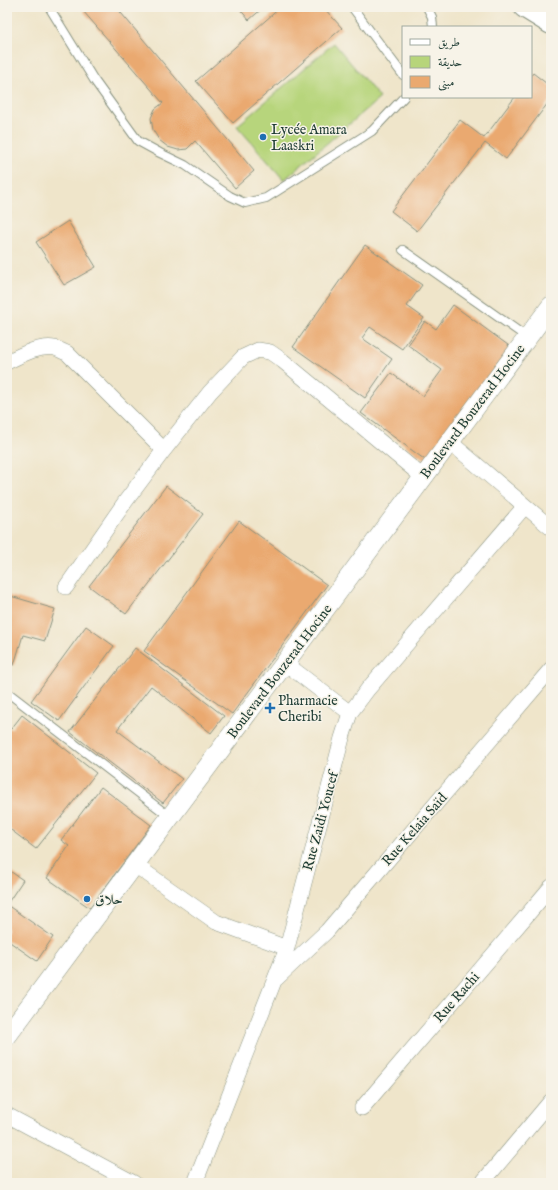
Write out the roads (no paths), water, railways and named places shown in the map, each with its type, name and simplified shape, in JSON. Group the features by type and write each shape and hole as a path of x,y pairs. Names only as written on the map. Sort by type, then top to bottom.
{"main road":[{"path":"525,7 551,23"}],"street":[{"name":"Boulevard Bouzerad Hocine","path":"7,1036 551,306"},
{"path":"7,362 26,353 44,348 56,348 67,353 164,450"},
{"path":"66,587 125,502 210,392 243,357 258,350 270,352 283,361 423,477"},
{"path":"450,442 551,528"},
{"name":"Rue Zaidi Youcef","path":"195,1183 287,948 342,738 350,713 368,689 525,506"},
{"path":"285,663 350,713"},
{"name":"Rue Kelaia Saïd","path":"272,984 326,931 551,669"},
{"path":"135,864 216,922 287,948"},
{"name":"Rue Rachi","path":"362,1108 551,887"},
{"path":"482,1183 551,1101"},
{"path":"7,1115 134,1183"}],"lane":[{"path":"49,7 94,80 138,141 160,154 185,165 230,196 245,202 266,198 372,131 403,98"},
{"path":"352,7 402,74"},
{"path":"427,7 432,17 433,26"},
{"path":"403,250 528,338"},
{"path":"7,692 170,817"}],"place":[{"name":"Lycée Amara Laaskri","path":"263,137"},
{"name":"Pharmacie Cheribi","path":"270,708"},
{"name":"حلاق","path":"87,899"}]}
